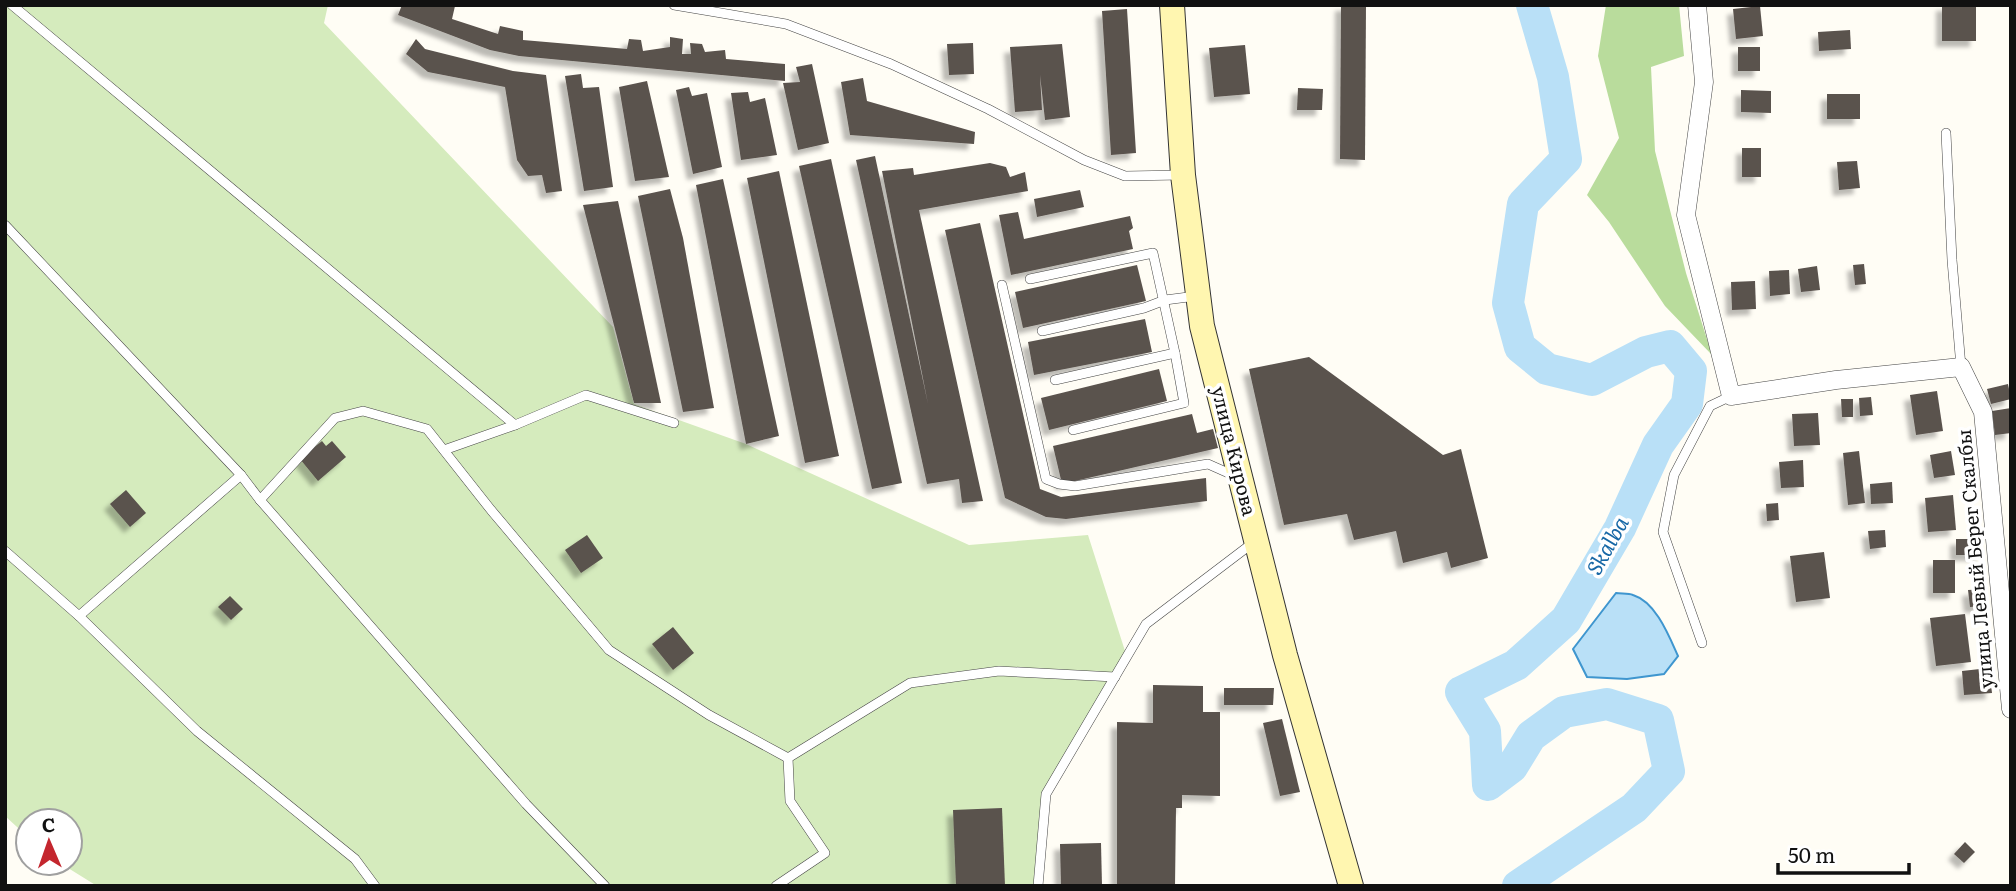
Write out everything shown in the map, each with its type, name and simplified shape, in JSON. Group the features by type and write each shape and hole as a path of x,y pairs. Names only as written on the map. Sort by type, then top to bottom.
{"street":[{"name":"улица Кирова","path":"1172,5 1183,174 1202,326 1285,655 1351,886"},
{"path":"1696,5 1704,82 1686,215 1731,396 1836,380 1961,367"},
{"name":"улица Левый Берег Скалбы","path":"1961,367 1983,412 2011,709"}],"lane":[{"path":"12,5 515,425"},
{"path":"674,5 786,24 891,64 988,109 1084,160 1125,176 1183,174"},
{"path":"1946,133 1952,260 1961,367"},
{"path":"5,225 241,475 526,803 605,886"},
{"path":"1030,279 1153,253 1165,300 1184,403 1073,430"},
{"path":"1002,285 1046,479 1075,486 1208,464 1240,478"},
{"path":"1042,331 1144,308 1165,300 1198,296"},
{"path":"1055,380 1175,352"},
{"path":"444,450 515,425 586,395 674,423"},
{"path":"1702,643 1663,532 1674,475 1710,407 1731,396"},
{"path":"260,500 335,418 363,411 427,429 609,650 709,715 788,758"},
{"path":"79,616 241,475"},
{"path":"1038,886 1046,793 1146,624 1256,541"},
{"path":"5,551 79,616 198,731 355,859 375,886"},
{"path":"788,758 910,683 999,671 1115,677"},
{"path":"776,886 825,853 790,801 788,758"}],"green space":[{"path":"5,5 328,5 324,23 613,327 634,404 746,444 969,545 1088,535 1125,651 1046,793 1038,886 97,886 83,877 84,807 14,807 14,824 5,816"},
{"path":"1606,5 1679,5 1684,56 1651,67 1655,151 1686,273 1712,355 1665,306 1609,222 1587,195 1619,138 1598,56"}],"water":[{"path":"1616,593 1631,594 1641,599 1661,621 1678,656 1664,674 1627,679 1587,677 1573,649"}],"building":[{"path":"402,5 455,6 452,19 498,34 500,26 523,31 523,40 627,49 629,39 641,40 643,51 670,47 670,37 683,39 682,54 691,54 690,43 702,44 705,52 725,50 726,59 785,64 785,81 519,56 490,50 398,15"},
{"path":"1341,5 1366,5 1365,160 1340,159"},
{"path":"1942,5 1976,5 1976,41 1942,41"},
{"path":"1760,6 1763,36 1736,39 1733,9"},
{"path":"1127,9 1136,153 1111,155 1102,11"},
{"path":"1850,30 1851,49 1819,51 1818,32"},
{"path":"416,39 425,49 513,71 546,75 562,191 546,193 542,175 528,176 517,160 505,87 428,72 406,54"},
{"path":"973,43 974,74 949,75 947,44"},
{"path":"1062,44 1070,117 1045,120 1040,75 1042,110 1015,112 1010,47"},
{"path":"1245,45 1250,94 1214,97 1209,48"},
{"path":"1738,47 1760,47 1760,71 1738,71"},
{"path":"812,64 829,143 798,150 783,83 800,82 796,67"},
{"path":"581,74 583,88 599,87 613,187 584,191 565,76"},
{"path":"863,78 867,101 975,132 974,144 850,135 841,82"},
{"path":"647,81 669,177 635,181 619,87"},
{"path":"689,87 692,96 707,93 722,167 693,174 676,90"},
{"path":"1298,88 1323,89 1322,110 1297,110"},
{"path":"1741,90 1771,91 1771,113 1741,112"},
{"path":"748,92 750,102 765,98 777,155 741,160 731,93"},
{"path":"1827,94 1860,94 1860,119 1827,119"},
{"path":"1742,148 1761,148 1761,177 1742,177"},
{"path":"875,156 928,404 882,171 913,168 914,175 990,163 1006,167 1010,177 1025,172 1028,191 919,210 983,501 962,503 959,479 927,484 856,160"},
{"path":"831,159 902,483 872,489 799,166"},
{"path":"1857,161 1860,188 1839,190 1837,162"},
{"path":"779,171 839,456 805,463 747,178"},
{"path":"723,179 779,436 746,444 696,185"},
{"path":"670,189 683,238 714,408 683,412 638,196"},
{"path":"1080,190 1084,207 1037,217 1034,199"},
{"path":"618,201 661,403 634,403 583,205"},
{"path":"1018,212 1024,239 1130,216 1133,228 1129,231 1133,249 1011,275 999,215"},
{"path":"980,223 1040,489 1061,497 1206,478 1207,501 1066,519 1046,517 1005,498 945,230"},
{"path":"1864,264 1866,284 1855,285 1853,265"},
{"path":"1137,265 1146,301 1023,328 1015,292"},
{"path":"1817,266 1820,290 1801,292 1798,269"},
{"path":"1789,270 1790,294 1770,296 1769,271"},
{"path":"1755,281 1756,309 1732,310 1731,282"},
{"path":"1145,319 1152,352 1034,375 1028,342"},
{"path":"1309,357 1443,455 1461,449 1488,558 1451,568 1447,552 1403,563 1396,531 1354,540 1347,514 1284,525 1249,369"},
{"path":"1159,369 1167,401 1049,430 1041,398"},
{"path":"2008,384 2011,399 1991,404 1987,389"},
{"path":"1937,391 1943,431 1916,435 1910,395"},
{"path":"1871,397 1873,415 1860,416 1859,398"},
{"path":"1841,399 1853,399 1853,417 1842,417"},
{"path":"2011,408 2011,433 1995,435 1992,411"},
{"path":"1818,413 1820,445 1794,446 1792,414"},
{"path":"1192,414 1197,433 1213,429 1218,448 1062,484 1053,446"},
{"path":"322,441 326,446 332,441 346,457 318,481 300,459"},
{"path":"1859,451 1865,503 1848,505 1843,453"},
{"path":"1951,451 1955,475 1934,478 1930,455"},
{"path":"1803,460 1804,487 1781,488 1779,462"},
{"path":"1892,482 1893,503 1871,504 1870,484"},
{"path":"126,490 146,513 130,527 110,504"},
{"path":"1953,495 1956,530 1928,532 1925,498"},
{"path":"1778,503 1779,520 1767,521 1766,504"},
{"path":"1885,530 1886,547 1870,549 1868,531"},
{"path":"587,535 603,558 581,573 565,550"},
{"path":"1956,539 1981,539 1982,555 1956,555"},
{"path":"1824,552 1830,598 1796,602 1790,556"},
{"path":"1933,560 1955,560 1955,593 1933,593"},
{"path":"1986,589 1988,606 1970,607 1968,590"},
{"path":"230,596 243,609 231,620 218,607"},
{"path":"1965,614 1971,662 1936,666 1930,618"},
{"path":"673,627 694,653 673,670 652,644"},
{"path":"1989,668 1992,693 1964,695 1962,671"},
{"path":"1153,685 1203,686 1203,712 1220,712 1220,796 1182,795 1182,808 1176,808 1175,886 1117,886 1117,722 1153,723"},
{"path":"1224,688 1274,688 1273,705 1224,705"},
{"path":"1282,719 1300,792 1280,796 1263,723"},
{"path":"1002,808 1005,886 956,886 953,810"},
{"path":"1965,842 1975,852 1964,863 1954,854"},
{"path":"1101,843 1102,886 1061,886 1060,844"}],"waterway":[{"name":"Skalba","path":"1518,886 1634,808 1669,771 1658,720 1607,704 1564,712 1531,736 1512,767 1488,785 1485,731 1461,692 1516,665 1566,620 1620,528 1658,445 1687,404 1691,371 1670,346 1646,352 1592,380 1547,369 1520,347 1508,303 1523,204 1566,159 1553,77 1532,5"}]}
